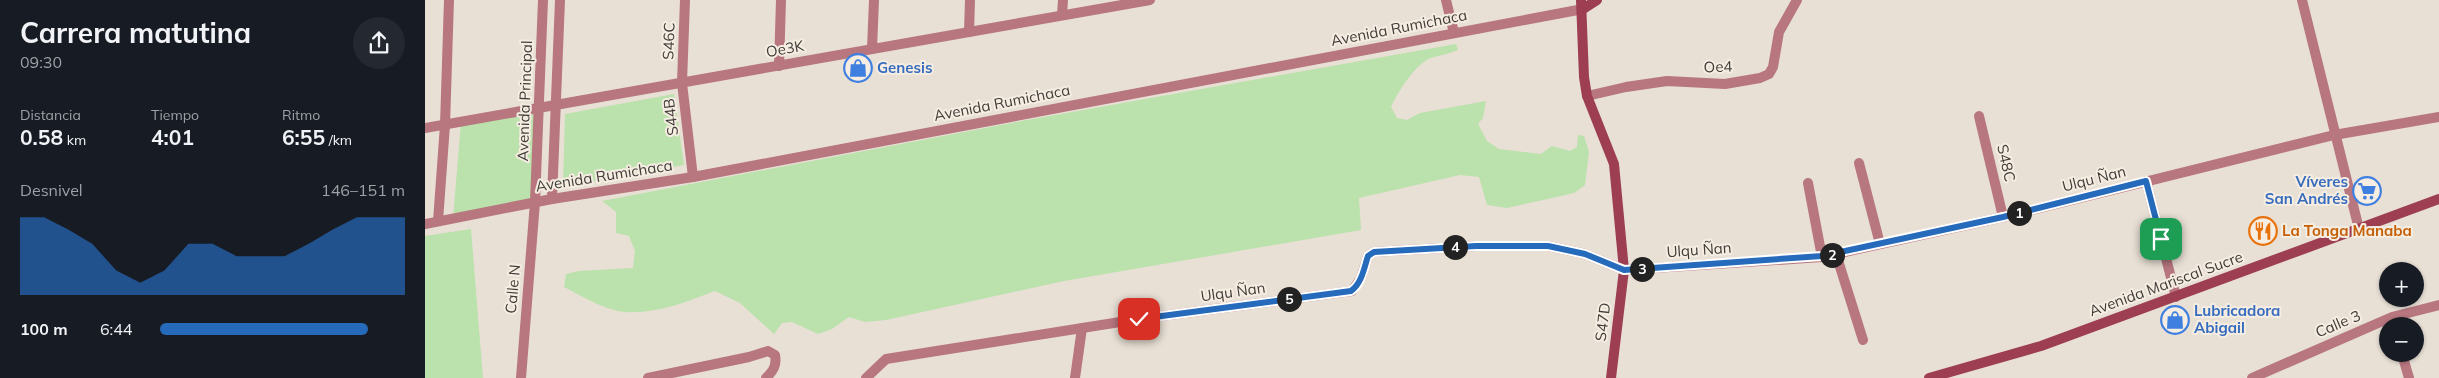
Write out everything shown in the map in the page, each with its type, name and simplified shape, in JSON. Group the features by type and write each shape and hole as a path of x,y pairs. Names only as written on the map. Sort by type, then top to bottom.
{"main road":[{"path":"1582,5 1597,0"},
{"name":"S47D","path":"1582,5 1584,77 1587,96 1614,164 1624,270 1611,378"},
{"name":"Avenida Mariscal Sucre","path":"1929,378 2041,346 2439,199"}],"street":[{"path":"438,221 445,125 449,0"},
{"name":"Avenida Principal","path":"535,202 543,0"},
{"name":"Avenida Principal","path":"552,199 560,0"},
{"name":"S46C","path":"682,83 685,0"},
{"path":"779,66 781,0"},
{"path":"872,49 874,0"},
{"path":"969,32 970,0"},
{"path":"1062,15 1063,0"},
{"name":"Oe3K","path":"425,128 1150,0"},
{"path":"1446,0 1454,33"},
{"name":"Oe4","path":"1587,96 1626,87 1667,81 1725,84 1760,78 1769,74 1773,67 1779,32 1797,0"},
{"path":"2302,0 2334,135 2359,229"},
{"name":"Avenida Rumichaca","path":"425,224 552,199 693,177 1454,33 1582,5"},
{"name":"S44B","path":"682,83 693,177"},
{"name":"S48C","path":"1979,116 2003,217"},
{"name":"Ulqu Ñan","path":"866,378 886,359 1082,328 1351,291 1357,286 1361,278 1368,256 1381,251 1476,246 1548,246 1585,254 1624,270 1822,256 2003,217 2334,135 2439,118"},
{"path":"1859,163 1880,244"},
{"path":"2146,181 2176,297"},
{"path":"1808,184 1822,256"},
{"name":"Calle N","path":"521,378 535,202"},
{"path":"1837,254 1863,340"},
{"name":"Calle 3","path":"2408,317 2439,307"},
{"path":"1075,378 1082,328"},
{"name":"Calle 3","path":"2252,378 2379,328"},
{"path":"648,378 749,357 768,351 775,355 776,362 774,371 765,378"},
{"path":"2404,362 2409,378"}],"green space":[{"path":"1456,44 1458,50 1431,58 1413,72 1391,107 1397,118 1407,120 1420,113 1486,101 1483,118 1478,124 1487,141 1499,149 1541,154 1552,146 1570,151 1577,147 1578,135 1584,136 1589,152 1585,185 1574,193 1507,208 1487,205 1479,177 1460,175 1359,198 1361,230 1064,281 886,320 865,322 849,317 832,329 818,334 792,322 782,323 774,334 740,303 715,291 660,309 625,312 601,306 564,287 566,274 579,271 633,268 635,251 629,236 616,233 616,212 602,201 1027,120"},
{"path":"674,94 684,165 563,187 565,114"},
{"path":"540,108 535,202 453,218 461,122"},
{"path":"471,229 483,378 425,378 425,236"}],"place":[{"name":"Genesis","path":"858,68"},
{"name":"Víveres San Andrés","path":"2367,191"},
{"name":"La Tonga Manaba","path":"2263,231"},
{"name":"Lubricadora Abigail","path":"2175,320"}],"route":[{"path":"1139,319 1351,291 1357,286 1361,278 1368,256 1374,252 1381,251 1476,246 1548,246 1585,254 1624,270 1822,256 2003,217 2146,181 2161,239"}]}
